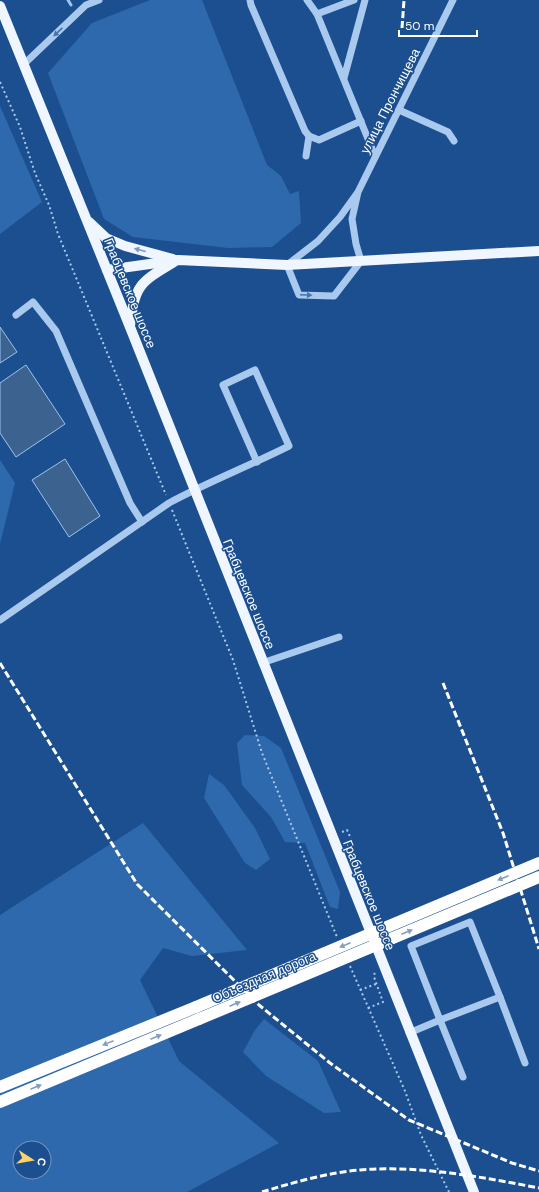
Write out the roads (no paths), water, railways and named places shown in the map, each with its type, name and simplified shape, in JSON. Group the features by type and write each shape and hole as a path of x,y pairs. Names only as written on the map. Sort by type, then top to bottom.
{"highway":[{"name":"Объездная дорога","path":"0,1102 539,863"},
{"name":"Объездная дорога","path":"0,1087 198,1013 539,877"}],"main road":[{"name":"Грабцевское шоссе","path":"0,6 130,327 409,1033 474,1192"},
{"path":"85,217 106,238 125,246 178,260"},
{"path":"107,270 178,260 287,264 539,251"},
{"path":"130,327 136,293 145,282 178,260"}],"street":[{"path":"23,65 85,2 99,0"},
{"path":"250,0 305,130 309,136 319,140 361,121"},
{"path":"307,0 317,14 375,156"},
{"path":"317,14 354,0"},
{"path":"344,78 365,0"},
{"name":"улица Прончищева","path":"358,192 453,0"},
{"path":"399,110 448,132 454,141"},
{"path":"306,156 309,136"},
{"path":"358,192 352,219 356,244 361,261 334,296 299,294 287,264 318,241 340,217 358,192"},
{"path":"16,315 33,302 56,331 130,503 142,522"},
{"path":"0,620 169,503 194,490 257,462 289,446 255,370 223,384 257,462"},
{"path":"262,663 339,637"},
{"path":"463,1078 411,946 470,922 525,1063"},
{"path":"409,1033 500,997"}],"waterway":[{"path":"68,0 71,5"}],"railway":[{"path":"402,28 404,0"},
{"path":"0,663 137,884 259,1005 330,1063 409,1120 512,1163 539,1171"},
{"path":"443,683 503,833 539,949"},
{"path":"262,1192 324,1175 349,1171 383,1169 405,1169 450,1173 539,1188"}]}
